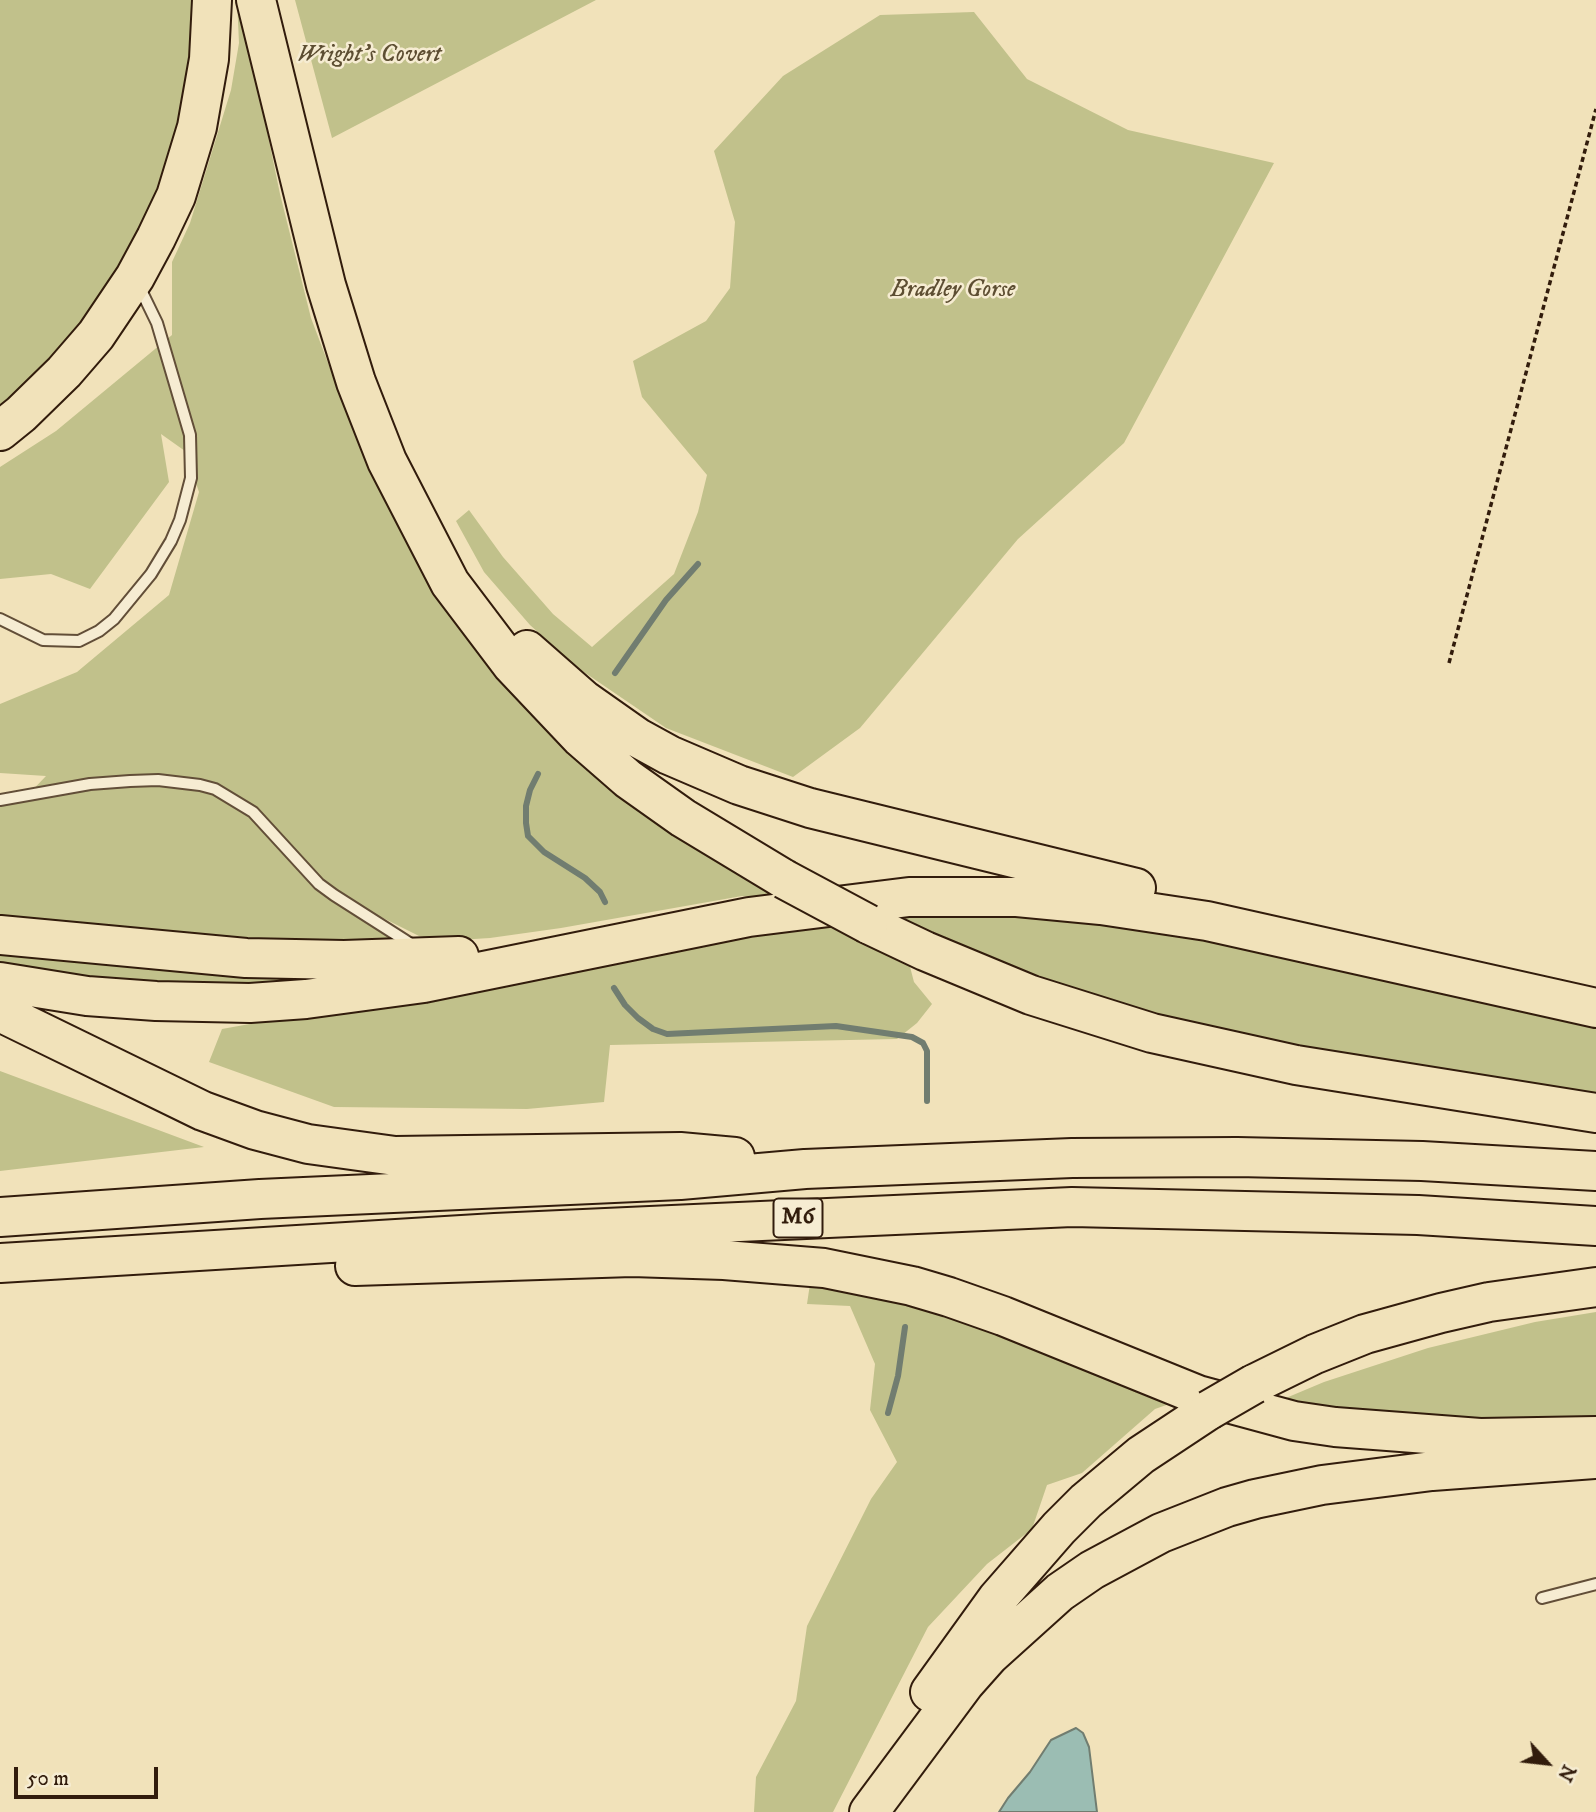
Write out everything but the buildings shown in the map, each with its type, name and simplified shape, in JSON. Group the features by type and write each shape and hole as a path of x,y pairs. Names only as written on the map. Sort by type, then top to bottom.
{"highway":[{"path":"0,431 64,372 96,335 135,277 176,196 194,140 209,59 212,0"},
{"path":"256,0 326,285 352,369 387,461 450,583 480,625 541,697 581,738 628,779 682,818 784,879 925,951 1020,991 1152,1033 1296,1065 1596,1114"},
{"path":"424,533 463,574 515,638 542,664 611,720 692,766 749,789 810,808 1208,907 1344,951"},
{"path":"0,982 87,996 156,1001 250,1003 292,1000 424,984 749,918 868,901 909,897 1017,897 1145,910 1208,921 1596,1008"},
{"path":"0,935 246,958 344,960 425,959 651,937"},
{"path":"0,1012 203,1111 255,1130 308,1144 395,1156 680,1153 752,1158 806,1169"},
{"name":"M6","path":"0,1217 260,1199 680,1180 806,1169 1072,1157 1422,1161 1596,1171"},
{"name":"M6","path":"0,1263 509,1232 1072,1207 1418,1215 1596,1226"},
{"path":"138,1254 257,1268 632,1257 724,1259 824,1268 879,1278 949,1297 1199,1395 1294,1420 1335,1427 1468,1438 1596,1436"},
{"path":"860,1812 942,1673 996,1599 1086,1501 1161,1441 1254,1384 1315,1354 1365,1335 1441,1312 1501,1300 1596,1287"},
{"path":"869,1812 964,1683 989,1656 1032,1616 1091,1570 1160,1534 1237,1504 1322,1485 1432,1471 1596,1459"}],"lane":[{"path":"0,619 43,640 79,641 99,631 114,619 151,575 172,541 191,478 190,435 157,323 135,277"},
{"path":"0,800 90,783 184,782 215,789 228,794 253,812 319,884 412,943 425,959"},
{"path":"1542,1598 1596,1584"}],"path":[{"path":"1449,663 1596,109"}],"green space":[{"path":"0,0 198,0 194,60 169,169 126,258 69,343 0,409"},
{"path":"237,0 240,0 280,194 311,318 361,450 444,599 495,675 553,735 613,788 774,897 742,896 561,928 490,938 442,941 419,936 381,917 386,929 398,942 289,944 0,919 0,803 23,800 46,776 0,773 0,704 77,672 169,595 199,492 185,451 161,434 169,482 90,589 51,574 0,579 0,467 56,431 172,335 172,262 190,223 231,90 239,43"},
{"name":"Wright's Covert","path":"295,0 596,0 332,138"},
{"name":"Bradley Gorse","path":"974,12 1027,79 1128,130 1274,163 1124,443 1018,539 860,728 793,777 666,728 575,666 530,625 484,572 456,521 469,510 503,557 553,614 592,647 674,574 698,512 707,475 642,397 633,361 706,321 730,288 735,222 714,151 783,76 880,15"},
{"path":"882,910 1080,913 1596,1021 1596,1095 1309,1054 1131,1012 965,953"},
{"path":"819,921 909,963 914,982 932,1004 917,1023 897,1039 610,1045 604,1102 527,1109 334,1107 209,1062 222,1029"},
{"path":"0,946 355,970 330,984 179,992 0,964"},
{"path":"0,1071 204,1147 0,1171"},
{"path":"811,1277 871,1286 1189,1397 1155,1409 1082,1473 1047,1485 1032,1529 987,1564 928,1627 833,1812 754,1812 756,1777 796,1701 807,1626 871,1499 897,1462 870,1410 875,1364 850,1306 807,1304"},
{"path":"1596,1312 1596,1424 1491,1420 1274,1403 1324,1382 1428,1348 1535,1322"}],"water":[{"path":"1076,1728 1083,1733 1089,1747 1097,1812 999,1812 1051,1740"}],"waterway":[{"path":"615,673 666,600 698,564"},
{"path":"538,774 526,806 528,836 544,852 585,878 600,892 605,902"},
{"path":"614,988 638,1018 653,1029 667,1034 836,1026 912,1037 923,1043 927,1051 927,1101"},
{"path":"888,1413 898,1376 905,1327"}]}
